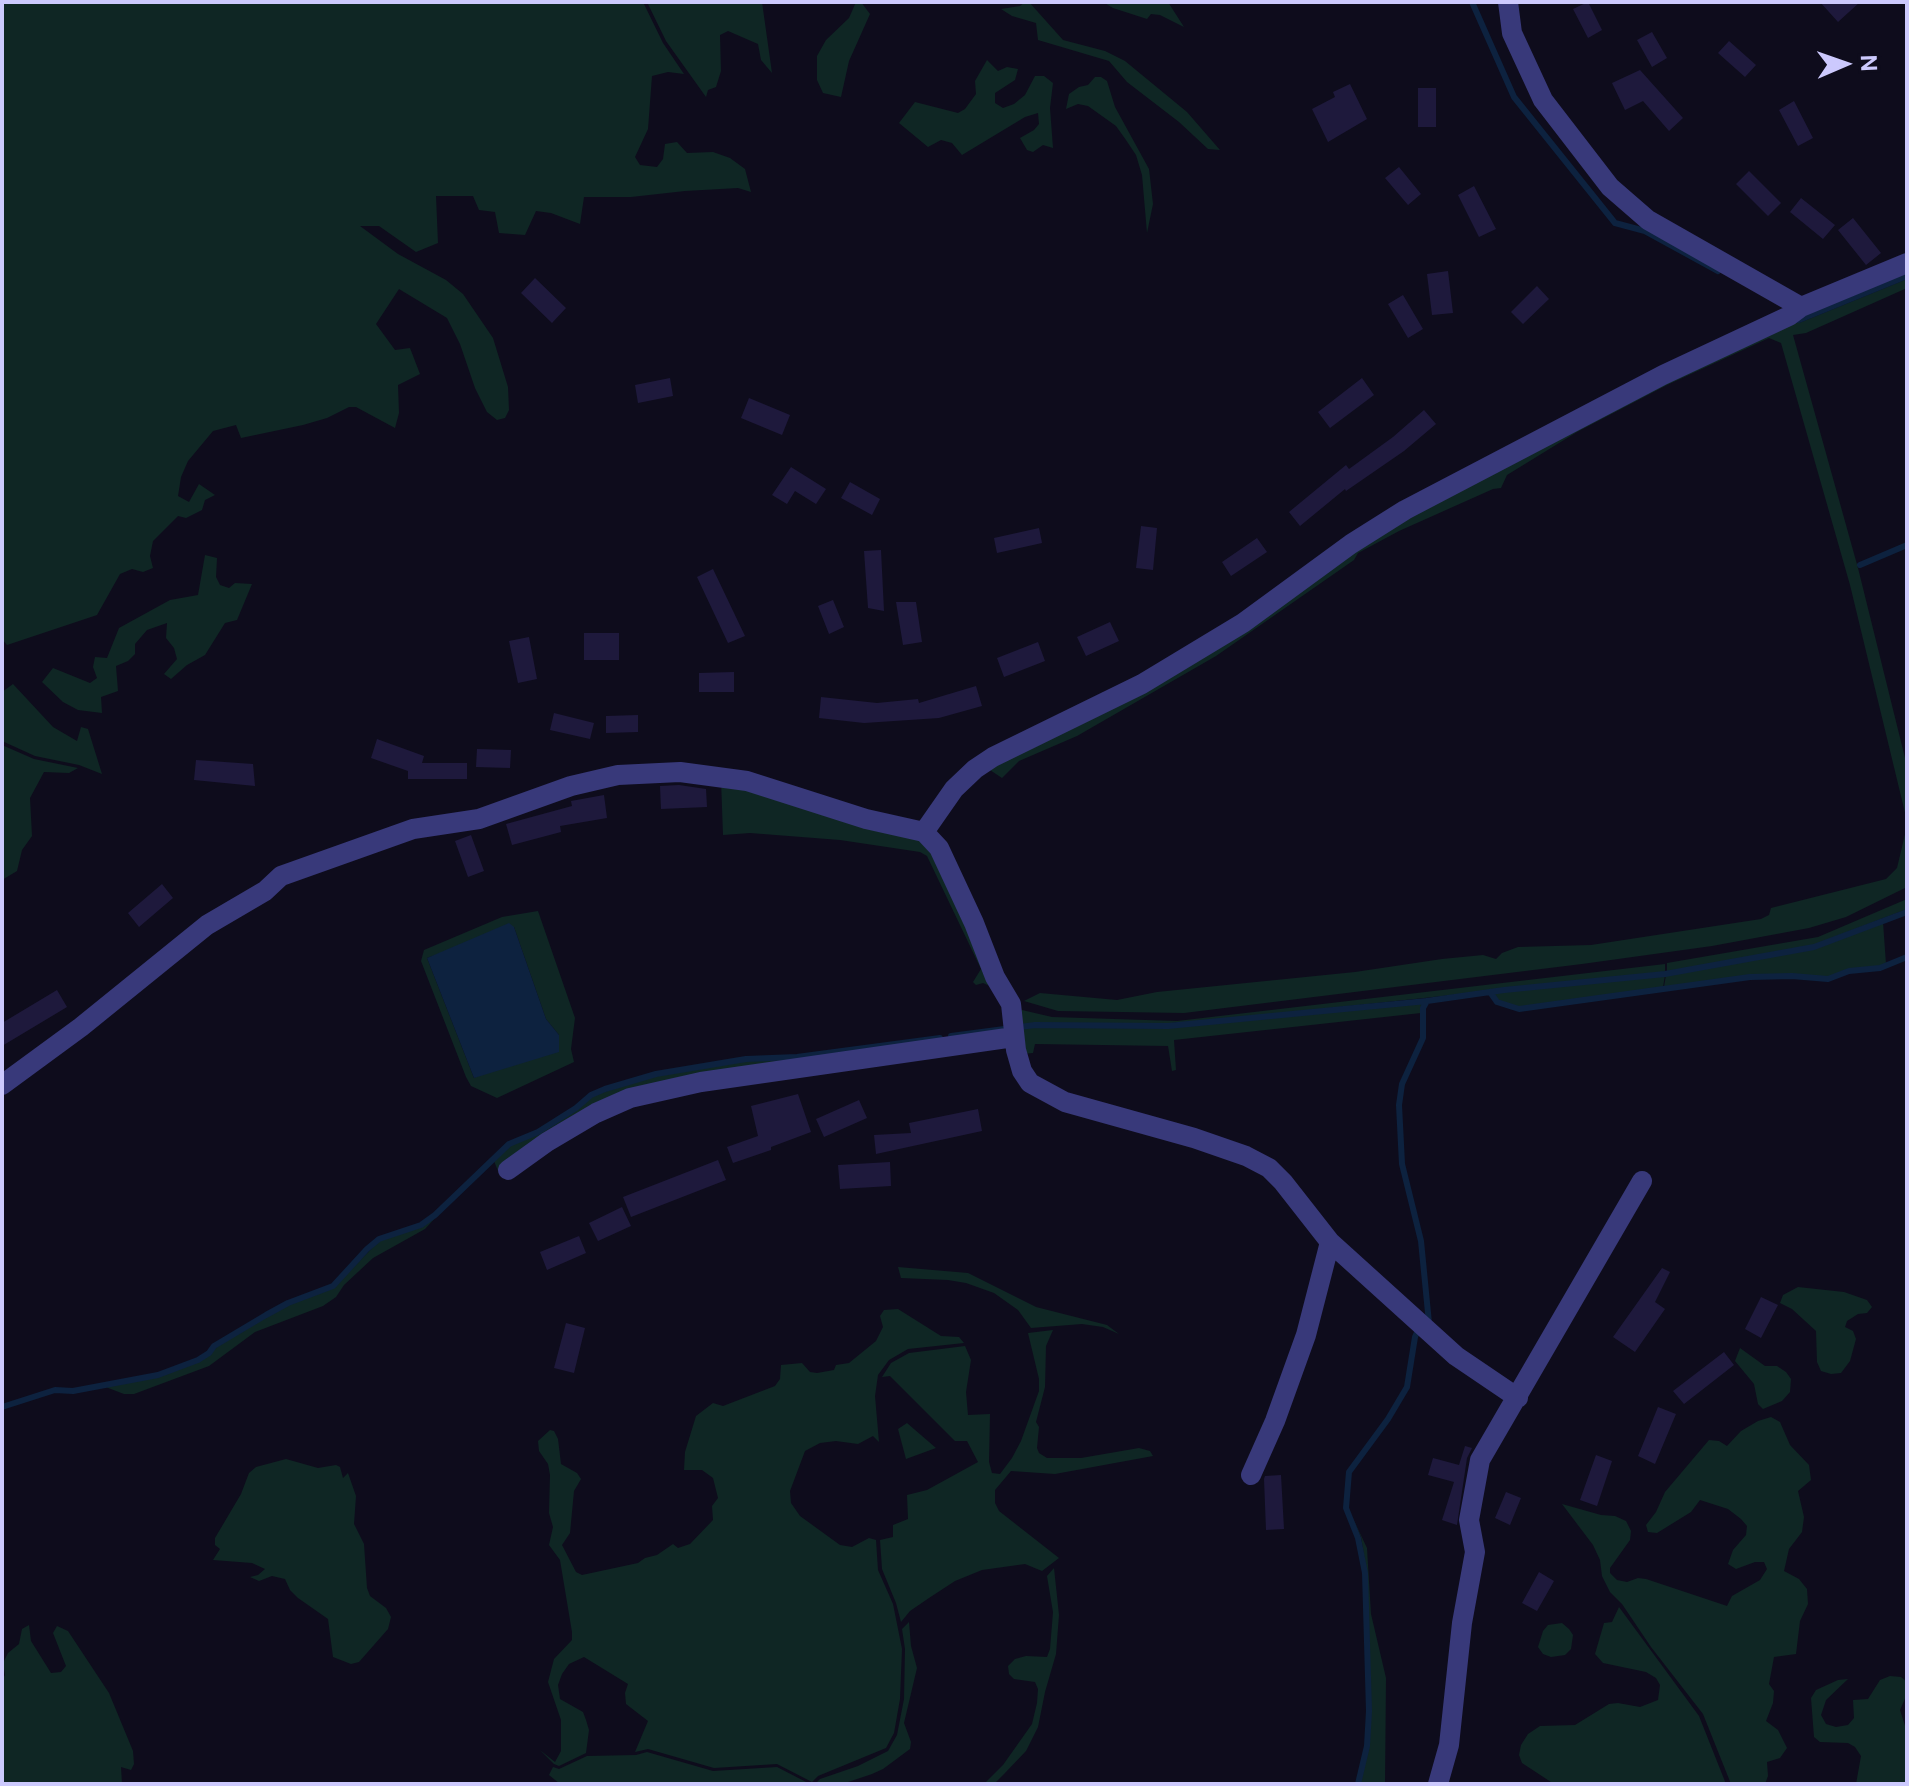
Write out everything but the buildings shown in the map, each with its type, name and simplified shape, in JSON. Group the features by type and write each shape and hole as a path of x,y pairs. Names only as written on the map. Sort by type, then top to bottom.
{"street":[{"path":"1508,2 1512,33 1543,100 1610,187 1648,220 1801,307"},
{"path":"924,832 954,789 975,769 993,757 1154,677 1243,623 1351,544 1405,510 1663,375 1789,316 1801,307 1907,263"},
{"path":"2,1085 81,1027 207,925 265,891 281,876 413,829 479,819 571,786 618,775 680,772 747,781 866,819 924,832 939,848 995,977 1011,1004 1022,1071 1030,1083 1065,1102 1194,1138 1246,1156 1269,1168 1330,1242 1456,1356 1518,1398"},
{"path":"508,1170 596,1113 630,1098 701,1082 1014,1037"},
{"path":"1438,1784 1449,1745 1462,1623 1475,1552 1469,1520 1480,1460 1642,1181"},
{"path":"1251,1475 1275,1421 1306,1335 1330,1242"}],"green space":[{"path":"2,2 643,2 663,43 684,74 668,72 652,76 648,129 635,157 640,165 657,167 663,159 665,144 677,142 687,153 713,152 730,158 745,169 751,192 738,188 631,197 584,197 580,224 536,211 525,235 499,233 495,212 479,210 473,196 436,196 438,243 416,252 379,226 360,226 398,254 446,280 463,294 493,338 508,387 509,410 505,418 497,420 487,412 447,318 399,289 376,324 395,350 410,348 420,374 398,385 399,413 395,428 356,407 349,407 303,425 241,438 236,425 213,431 188,461 178,496 189,502 199,484 215,495 205,500 202,510 186,518 178,516 153,541 150,556 153,568 143,572 132,569 120,574 97,615 7,645 2,639"},
{"path":"647,2 762,2 772,73 761,60 758,44 728,31 720,35 721,71 716,87 708,90 706,97 666,41"},
{"path":"856,2 861,2 870,14 849,61 841,97 823,93 817,80 817,56 826,40 849,18"},
{"path":"1029,2 1063,40 1105,51 1125,61 1187,112 1220,150 1208,149 1127,82 1109,61 1038,40 1036,23 1012,16 1001,9 1020,6"},
{"path":"1103,2 1168,2 1184,27 1160,15 1151,14 1147,19"},
{"path":"987,60 998,71 1007,67 1018,69 1015,80 995,93 995,103 1003,108 1025,95 1035,76 1044,76 1053,83 1050,108 1053,148 1043,145 1033,152 1027,150 1020,138 1039,124 1038,113 1025,117 962,155 952,143 941,140 928,147 899,123 915,102 958,113 965,109 976,94 975,81"},
{"path":"1095,77 1107,81 1115,107 1149,169 1153,204 1147,233 1142,175 1136,155 1116,126 1088,106 1078,104 1066,109 1069,94 1088,85"},
{"path":"1907,267 1907,274 1796,320 1799,323 1907,279 1907,288 1806,333 1793,335 1858,568 1907,766 1907,821 1850,585 1781,343 1769,338 1667,385 1577,432 1507,475 1501,488 1399,531 1358,553 1354,560 1216,656 1077,736 1019,761 1002,778 987,768 1382,532 1627,400"},
{"path":"205,555 217,558 216,577 220,585 229,588 235,583 252,584 237,620 225,623 205,655 171,679 164,674 177,659 174,648 166,638 167,623 147,630 135,644 135,654 116,666 118,691 101,697 102,713 78,710 63,702 42,682 53,668 90,683 97,678 93,667 95,657 107,658 119,628 170,600 198,595"},
{"path":"13,684 53,727 77,741 81,727 88,729 102,774 79,765 35,756 2,741 2,692"},
{"path":"2,745 34,759 78,768 69,773 44,772 30,798 32,836 22,850 17,871 2,880"},
{"path":"721,780 920,836 928,846 994,988 973,982 981,969 927,856 920,852 840,840 750,833 723,835"},
{"path":"1907,826 1907,887 1846,917 1809,928 1712,946 1582,964 1184,1013 1058,1011 1024,1001 1040,993 1117,1000 1157,992 1355,972 1442,959 1483,955 1496,959 1518,947 1591,945 1761,919 1769,915 1771,908 1886,879 1897,868"},
{"path":"1907,899 1907,909 1814,945 1667,972 1667,963 1818,937"},
{"path":"538,911 575,1018 571,1049 574,1062 497,1098 471,1086 466,1077 421,961 424,950 502,917","holes":["514,927 546,1019 559,1035 474,1078 427,958"]},
{"path":"1883,922 1886,964 1879,967 1849,971 1828,978 1772,974 1664,987 1666,975 1815,948"},
{"path":"1665,964 1665,972 1229,1019 1143,1025 1017,1024 1018,1013 1022,1010 1052,1017 1177,1021"},
{"path":"1665,975 1663,987 1540,1006 1510,1007 1498,1002 1492,993"},
{"path":"1424,1003 1421,1013 1174,1040 1176,1070 1172,1071 1168,1046 1035,1044 1033,1053 1021,1054 1015,1028 1168,1028"},
{"path":"943,1039 630,1095 500,1176 494,1161 509,1145 539,1133 592,1096 657,1075 746,1061 797,1058"},
{"path":"436,1217 425,1229 373,1258 344,1285 336,1297 323,1306 255,1332 209,1366 134,1394 124,1394 103,1386 158,1376 199,1361 234,1334 288,1304 334,1287 380,1240 422,1227"},
{"path":"898,1267 968,1273 1036,1307 1107,1325 1119,1334 1103,1327 1082,1324 1031,1328 1018,1310 994,1293 948,1280 901,1278"},
{"path":"1798,1287 1844,1292 1867,1300 1872,1307 1867,1313 1858,1314 1847,1321 1845,1327 1853,1331 1856,1339 1850,1361 1841,1373 1821,1371 1817,1362 1816,1331 1792,1309 1780,1303 1783,1295"},
{"path":"898,1309 941,1336 959,1337 964,1343 908,1349 889,1360 878,1375 875,1396 879,1442 873,1436 858,1444 836,1441 820,1443 805,1451 790,1491 791,1503 800,1516 840,1545 852,1547 869,1538 876,1540 878,1570 893,1604 902,1649 900,1699 894,1733 886,1748 818,1776 812,1782 777,1764 714,1768 648,1749 635,1752 648,1721 626,1704 628,1684 584,1657 569,1664 558,1685 560,1699 583,1712 589,1730 586,1753 559,1766 554,1764 540,1750 555,1762 561,1751 561,1720 548,1682 554,1659 572,1640 572,1632 560,1560 549,1545 553,1527 549,1513 550,1475 538,1441 550,1430 554,1431 561,1464 581,1479 574,1491 570,1533 562,1545 576,1572 582,1575 638,1563 673,1544 678,1548 690,1544 713,1520 712,1506 718,1498 713,1478 702,1470 684,1470 685,1452 696,1416 713,1403 723,1406 775,1386 780,1379 781,1365 802,1363 810,1372 817,1373 849,1363 876,1341 883,1327 880,1316 884,1310"},
{"path":"1053,1330 1046,1346 1045,1387 1036,1422 1039,1427 1039,1453 1047,1458 1081,1458 1139,1448 1150,1451 1153,1456 1055,1474 1011,1471 995,1490 995,1503 999,1511 1059,1558 1042,1571 1025,1564 982,1570 955,1581 910,1611 901,1622 882,1569 880,1540 893,1537 893,1525 908,1519 907,1495 927,1490 978,1462 967,1441 955,1441 890,1376 882,1377 891,1363 909,1353 965,1346 971,1360 966,1392 968,1415 990,1414 989,1462 992,1473 1000,1474 1021,1441 1039,1391 1028,1333"},
{"path":"1740,1348 1765,1366 1777,1366 1786,1372 1791,1379 1790,1392 1782,1401 1763,1409 1758,1404 1754,1384 1735,1361"},
{"path":"1771,1417 1780,1422 1790,1445 1809,1465 1811,1480 1798,1491 1804,1517 1802,1532 1789,1549 1784,1571 1799,1579 1807,1589 1808,1604 1800,1621 1796,1654 1774,1657 1769,1684 1774,1691 1766,1721 1778,1730 1787,1748 1780,1758 1767,1762 1765,1784 1731,1784 1703,1714 1610,1592 1593,1545 1562,1504 1626,1521 1631,1531 1630,1540 1610,1568 1610,1573 1617,1580 1646,1579 1727,1606 1732,1596 1760,1580 1767,1569 1764,1562 1736,1569 1728,1564 1733,1550 1746,1535 1747,1526 1741,1519 1728,1509 1700,1500 1691,1512 1657,1533 1648,1532 1646,1525 1665,1492 1709,1440 1727,1446 1741,1431"},
{"path":"907,1423 936,1448 906,1459 898,1429"},
{"path":"286,1459 318,1468 336,1465 340,1467 343,1478 348,1473 356,1496 354,1524 364,1544 367,1588 370,1596 386,1608 391,1617 388,1629 359,1662 351,1664 333,1657 328,1619 298,1598 285,1579 272,1576 259,1581 250,1577 265,1569 252,1563 213,1560 220,1549 215,1545 215,1538 241,1494 249,1473 256,1467"},
{"path":"1348,1508 1367,1548 1371,1614 1386,1678 1385,1784 1360,1784 1369,1746 1371,1711 1367,1573 1361,1537"},
{"path":"1054,1568 1059,1615 1056,1654 1038,1727 1026,1751 994,1784 984,1784 1003,1765 1032,1724 1038,1689 1035,1682 1014,1679 1009,1674 1008,1666 1015,1659 1026,1656 1047,1657 1053,1612 1047,1576"},
{"path":"1619,1607 1699,1716 1726,1784 1554,1784 1522,1763 1519,1755 1521,1745 1528,1734 1540,1726 1575,1725 1609,1704 1640,1707 1658,1700 1660,1685 1656,1678 1646,1672 1603,1663 1595,1654 1604,1623 1612,1622"},
{"path":"909,1622 917,1668 904,1723 911,1742 910,1749 872,1774 842,1784 815,1784 820,1779 858,1766 888,1751 897,1735 904,1699 905,1649 902,1629"},
{"path":"1562,1623 1573,1635 1571,1649 1565,1655 1551,1657 1543,1654 1538,1647 1543,1631 1548,1625"},
{"path":"29,1625 31,1641 51,1673 61,1672 66,1666 53,1633 57,1626 68,1631 109,1693 133,1751 131,1770 121,1767 122,1784 2,1784 3,1663 8,1653 19,1644 22,1629"},
{"path":"1890,1676 1901,1677 1907,1682 1907,1694 1900,1710 1907,1732 1907,1784 1856,1784 1861,1756 1848,1743 1820,1742 1814,1737 1811,1698 1816,1690 1848,1679 1826,1700 1821,1715 1826,1724 1836,1727 1848,1725 1854,1718 1853,1700 1868,1699 1880,1680"},
{"path":"647,1752 713,1771 777,1767 810,1784 560,1784 549,1775 553,1767 559,1769 587,1756"}],"water":[{"path":"509,923 514,927 546,1019 559,1035 559,1052 474,1078 427,958"}],"waterway":[{"path":"1472,2 1514,97 1615,223 1645,231 1718,271"},
{"path":"1799,320 1907,276"},
{"path":"1860,565 1907,545"},
{"path":"951,1036 1035,1025 1168,1026 1665,974 1814,947 1907,912"},
{"path":"1490,992 1497,1002 1519,1009 1750,977 1828,979 1849,971 1880,968 1907,957"},
{"path":"1427,1001 1423,1008 1423,1038 1402,1084 1399,1105 1402,1164 1421,1241 1429,1323"},
{"path":"2,1407 55,1390 73,1391 158,1375 198,1360 214,1346 266,1315 333,1286 379,1239 421,1225 435,1215 509,1144 538,1132 591,1095 605,1089 656,1074 746,1059 797,1057 940,1038"},
{"path":"1358,1784 1367,1746 1369,1711 1365,1573 1358,1538 1346,1508 1349,1472 1407,1387 1419,1328"}]}
